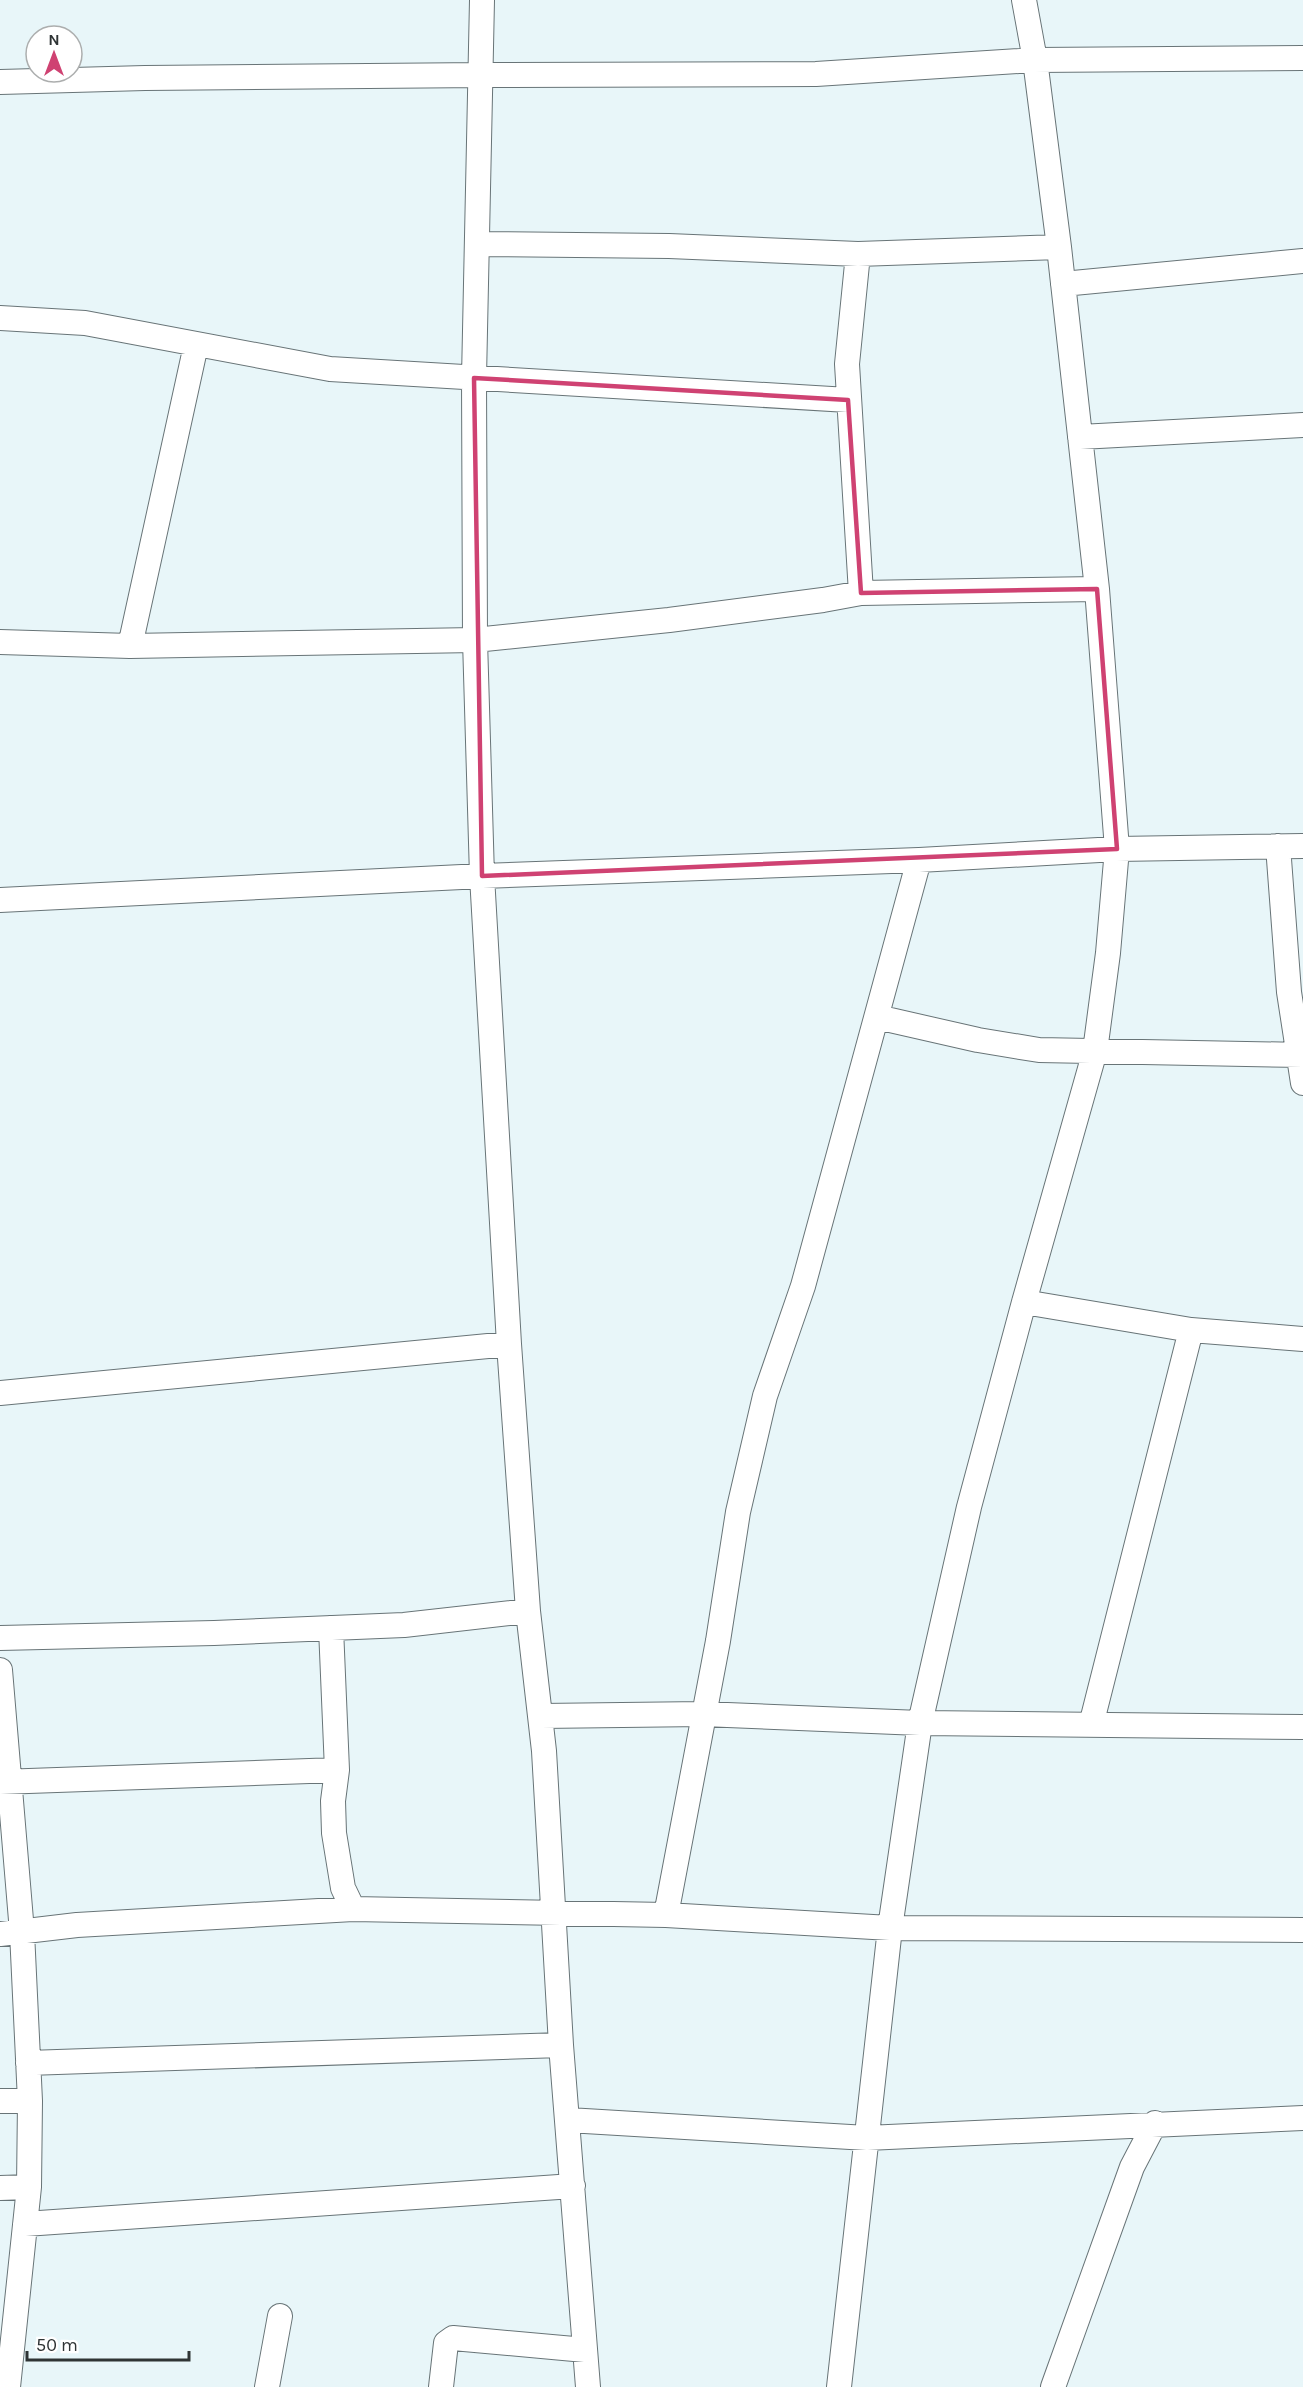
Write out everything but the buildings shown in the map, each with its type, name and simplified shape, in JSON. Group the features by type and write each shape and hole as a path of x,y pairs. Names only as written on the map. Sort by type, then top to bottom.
{"street":[{"path":"482,0 474,378 475,640 482,876 508,1344 528,1611 541,1716 561,2045 588,2387"},
{"path":"838,2387 890,1928 920,1723 969,1507 1095,1051 1108,953 1117,849 1096,589 1064,284 1035,60 1024,0"},
{"path":"0,82 482,75 816,74 1035,60 1303,58"},
{"path":"478,244 669,246 858,254 1059,247"},
{"path":"858,254 847,364 861,593"},
{"path":"1064,284 1303,261"},
{"path":"0,318 86,323 330,369 848,400"},
{"path":"130,646 196,345"},
{"path":"1080,437 1303,425"},
{"path":"0,642 130,646 475,640 636,624 861,593 1096,589"},
{"path":"1278,846 1289,992 1301,1055 1303,1083"},
{"path":"0,900 482,876 919,860 1117,849 1303,846"},
{"path":"666,1915 718,1641 738,1512 765,1396 803,1286 919,860"},
{"path":"877,1017 978,1040 1039,1050 1301,1055"},
{"path":"1024,1302 1191,1329 1303,1339"},
{"path":"1091,1725 1191,1329"},
{"path":"0,1393 508,1344"},
{"path":"0,1638 214,1633 404,1625 528,1611"},
{"path":"331,1628 337,1770 333,1801 334,1833 343,1888 353,1909"},
{"path":"0,1670 11,1933 28,2063 30,2101 29,2187 6,2382"},
{"path":"541,1716 703,1714 920,1723 1303,1727"},
{"path":"4,1781 337,1770"},
{"path":"11,1933 77,1925 353,1909 554,1911 890,1928 1303,1930"},
{"path":"28,2063 561,2045"},
{"path":"0,2101 30,2101"},
{"path":"568,2120 867,2138 1303,2118"},
{"path":"1053,2387 1132,2168 1155,2124"},
{"path":"25,2224 573,2186"},
{"path":"0,2188 29,2187"},
{"path":"267,2387 280,2316"},
{"path":"441,2387 446,2343 453,2338 585,2350"}],"highlighted area":[{"path":"474,378 848,400 861,593 1097,589 1117,849 482,876"}]}
